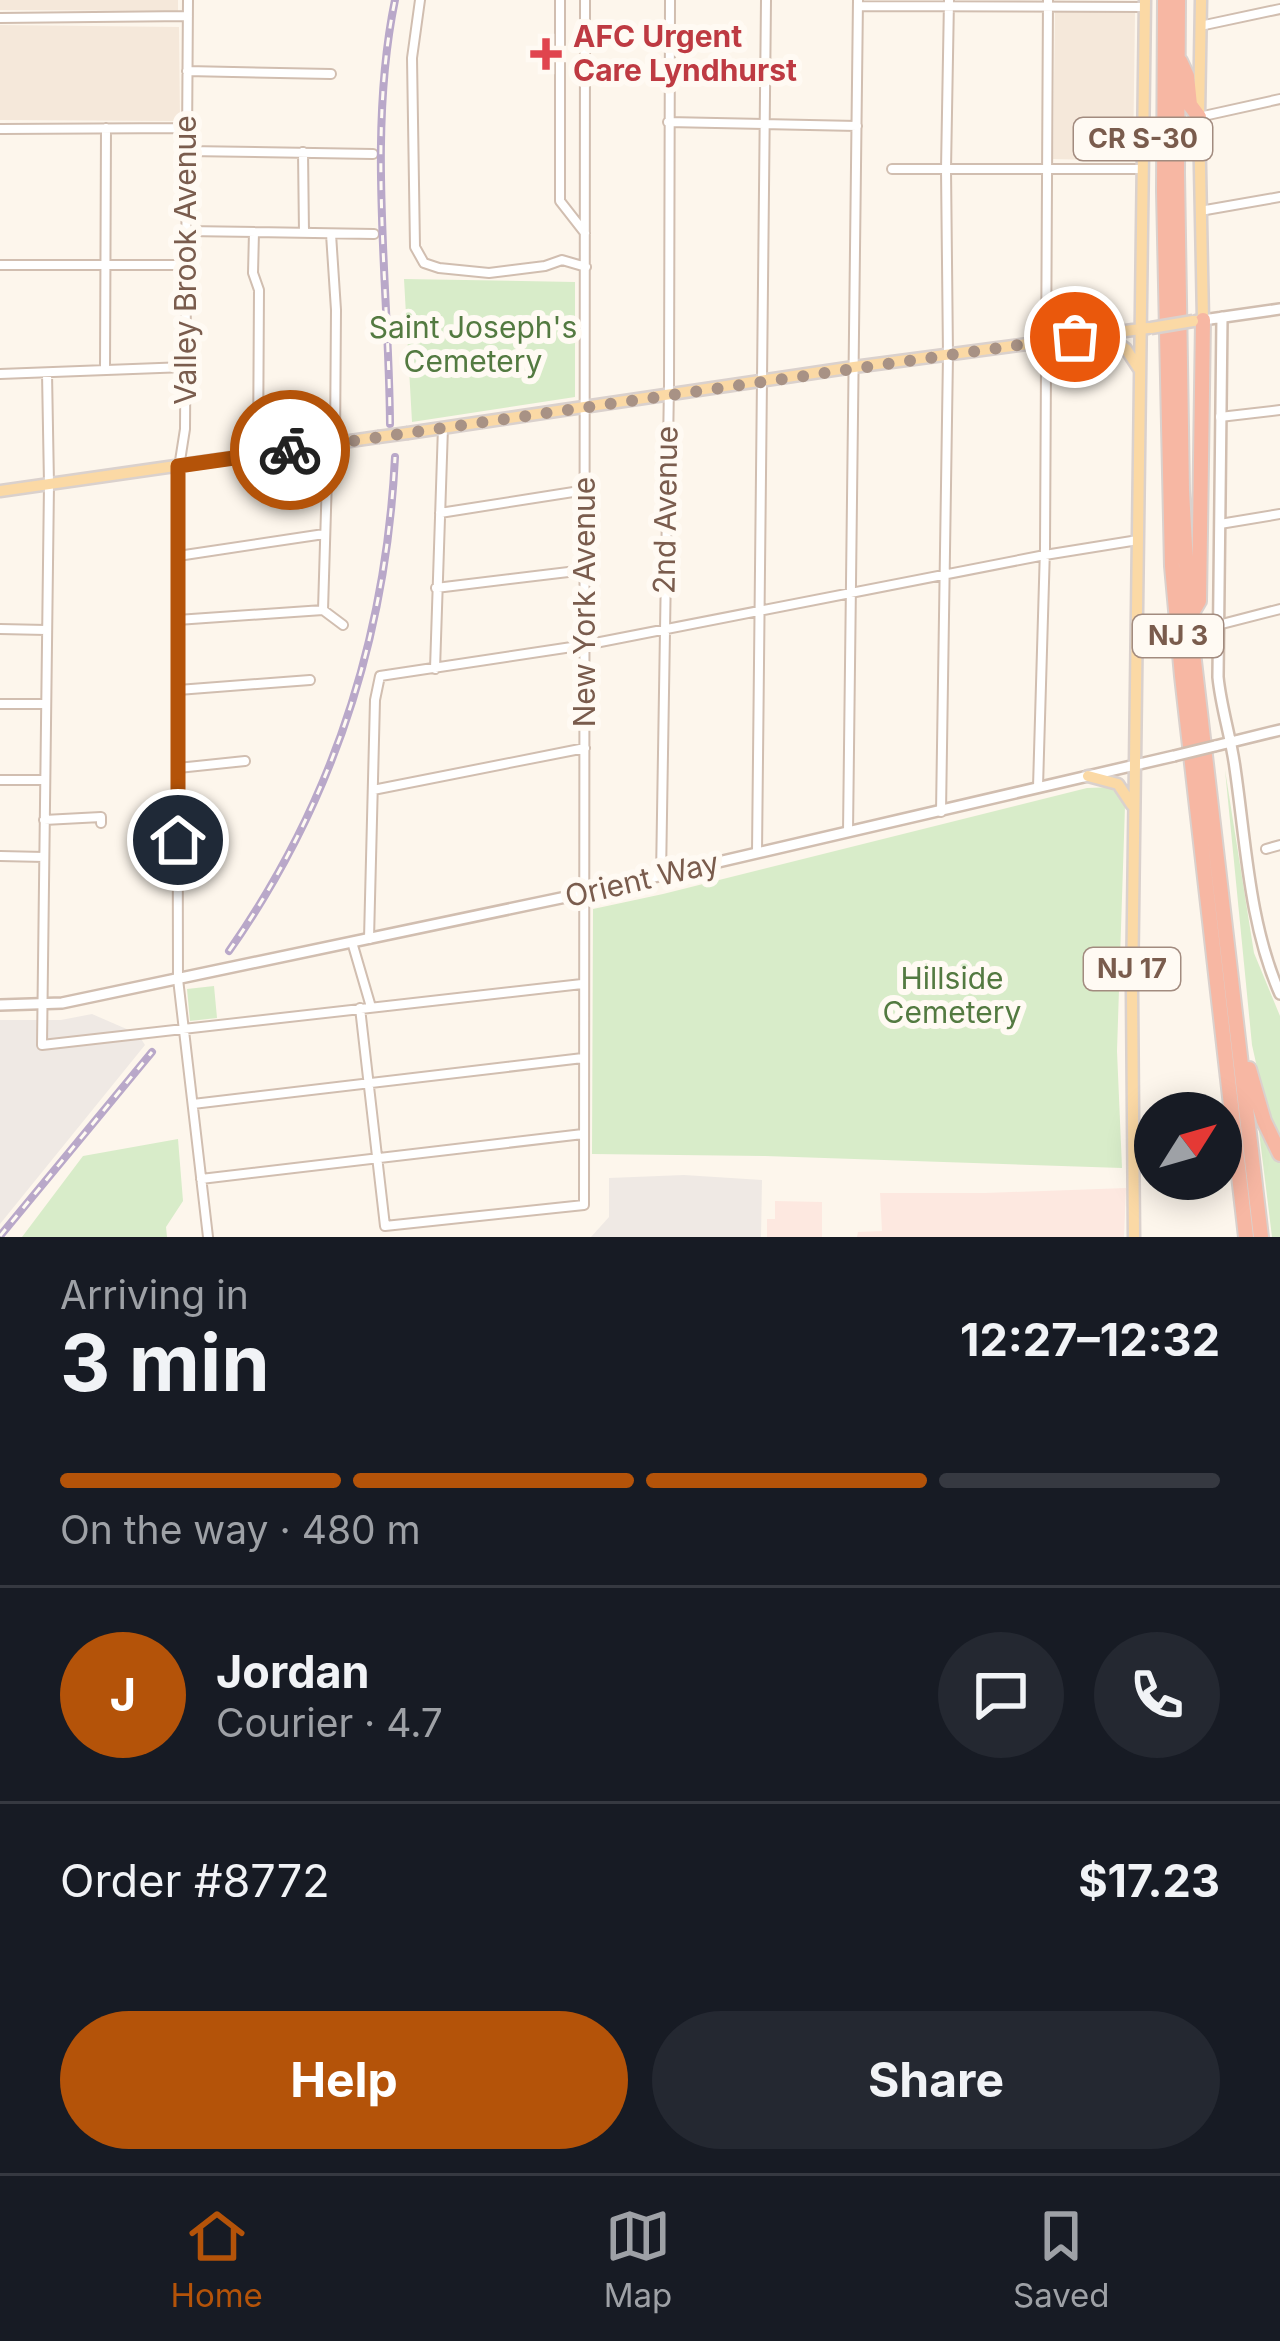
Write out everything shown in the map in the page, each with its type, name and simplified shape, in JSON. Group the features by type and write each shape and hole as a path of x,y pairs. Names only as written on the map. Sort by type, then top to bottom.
{"highway":[{"name":"NJ 3","path":"1166,0 1164,191 1172,566 1246,1237"},
{"name":"NJ 3","path":"1178,0 1181,491 1189,618 1261,1237"},
{"path":"1177,55 1187,76 1190,106 1199,117"},
{"path":"1189,618 1198,601 1198,321"},
{"path":"1238,1042 1248,1056 1259,1106 1279,1152"}],"main road":[{"path":"0,491 1198,321 1201,0"},
{"name":"CR S-30","path":"1145,3 1146,328"},
{"name":"NJ 17","path":"1134,1237 1134,813 1141,372 1146,328"},
{"path":"1103,334 1126,349 1141,372"},
{"path":"1088,776 1118,784 1134,813"}],"street":[{"name":"Valley Brook Avenue","path":"188,0 185,429 178,466 178,979 208,1237"},
{"path":"420,0 412,58 415,247 419,256 429,266 489,273 562,260 586,267"},
{"path":"560,0 560,201 586,234"},
{"name":"New York Avenue","path":"376,1158 385,1226 584,1204 585,0"},
{"name":"2nd Avenue","path":"661,876 670,0"},
{"path":"757,853 766,0"},
{"path":"848,832 858,3 1145,3"},
{"path":"941,812 949,3"},
{"path":"1038,787 1045,555 1048,3"},
{"path":"1200,26 1280,9"},
{"path":"0,18 188,16"},
{"path":"187,71 331,74"},
{"path":"1199,117 1280,99"},
{"path":"668,122 856,126"},
{"path":"0,128 187,128"},
{"path":"105,370 106,128"},
{"path":"187,151 373,154"},
{"path":"303,152 304,233"},
{"path":"892,170 1143,169"},
{"path":"1200,212 1280,197"},
{"path":"186,231 374,234"},
{"path":"254,232 253,273 260,290 258,454"},
{"path":"323,610 336,310 331,234"},
{"path":"0,265 186,265"},
{"path":"1198,321 1280,309"},
{"path":"1222,317 1220,700 1257,921 1280,994"},
{"path":"0,374 186,368"},
{"path":"47,373 42,1045 582,984"},
{"path":"1220,417 1280,410"},
{"path":"435,669 443,427"},
{"path":"440,513 586,490"},
{"path":"1220,524 1280,514"},
{"path":"178,556 325,534"},
{"path":"369,939 375,700 380,676 585,645 1138,541"},
{"path":"436,588 585,570"},
{"path":"1218,625 1280,609"},
{"path":"178,620 323,610 343,625"},
{"path":"0,629 47,630"},
{"path":"178,690 310,680"},
{"path":"0,704 46,704"},
{"name":"Orient Way","path":"0,1005 42,1005 178,979 585,893 1280,730"},
{"path":"374,790 585,748"},
{"path":"178,768 244,761"},
{"path":"0,780 45,780"},
{"path":"44,820 101,817 101,823"},
{"path":"1265,849 1280,844"},
{"path":"0,856 44,857"},
{"path":"352,942 366,1008 376,1158"},
{"path":"194,1105 583,1058"},
{"path":"202,1179 583,1133"}],"shaded area":[{"path":"0,0 178,0 178,11 0,10"},
{"path":"1055,11 1135,13 1133,161 1053,159"},
{"path":"0,25 179,27 180,121 0,120"},
{"path":"92,1014 138,1034 145,1045 0,1224 0,1020 61,1020"},
{"path":"684,1175 762,1180 761,1237 591,1237 609,1217 609,1178"},
{"path":"1126,1188 1124,1237 857,1237 858,1232 882,1231 880,1193"},
{"path":"775,1201 822,1202 822,1237 767,1237 767,1219 775,1219"}],"green space":[{"name":"Saint Joseph's Cemetery","path":"404,279 575,282 575,397 412,422"},
{"path":"1225,770 1254,953 1280,1016 1280,1145 1260,1099 1252,1045"},
{"name":"Hillside Cemetery","path":"1113,787 1125,806 1117,1051 1122,1168 592,1154 593,909 1087,788"},
{"path":"214,986 217,1018 190,1021 187,989"},
{"path":"1257,1115 1280,1160 1280,1237 1272,1237"},
{"path":"178,1139 183,1201 166,1227 167,1237 22,1237 83,1156"}],"railway":[{"path":"390,424 381,157 382,104 395,0"},
{"path":"229,951 297,837 347,716 380,589 395,457"},
{"path":"0,1236 152,1052"}],"way so far":[{"path":"290,450 1075,337"}],"place":[{"name":"AFC Urgent Care Lyndhurst","path":"546,54"}],"route":[{"path":"178,840 178,466 290,450"}]}
